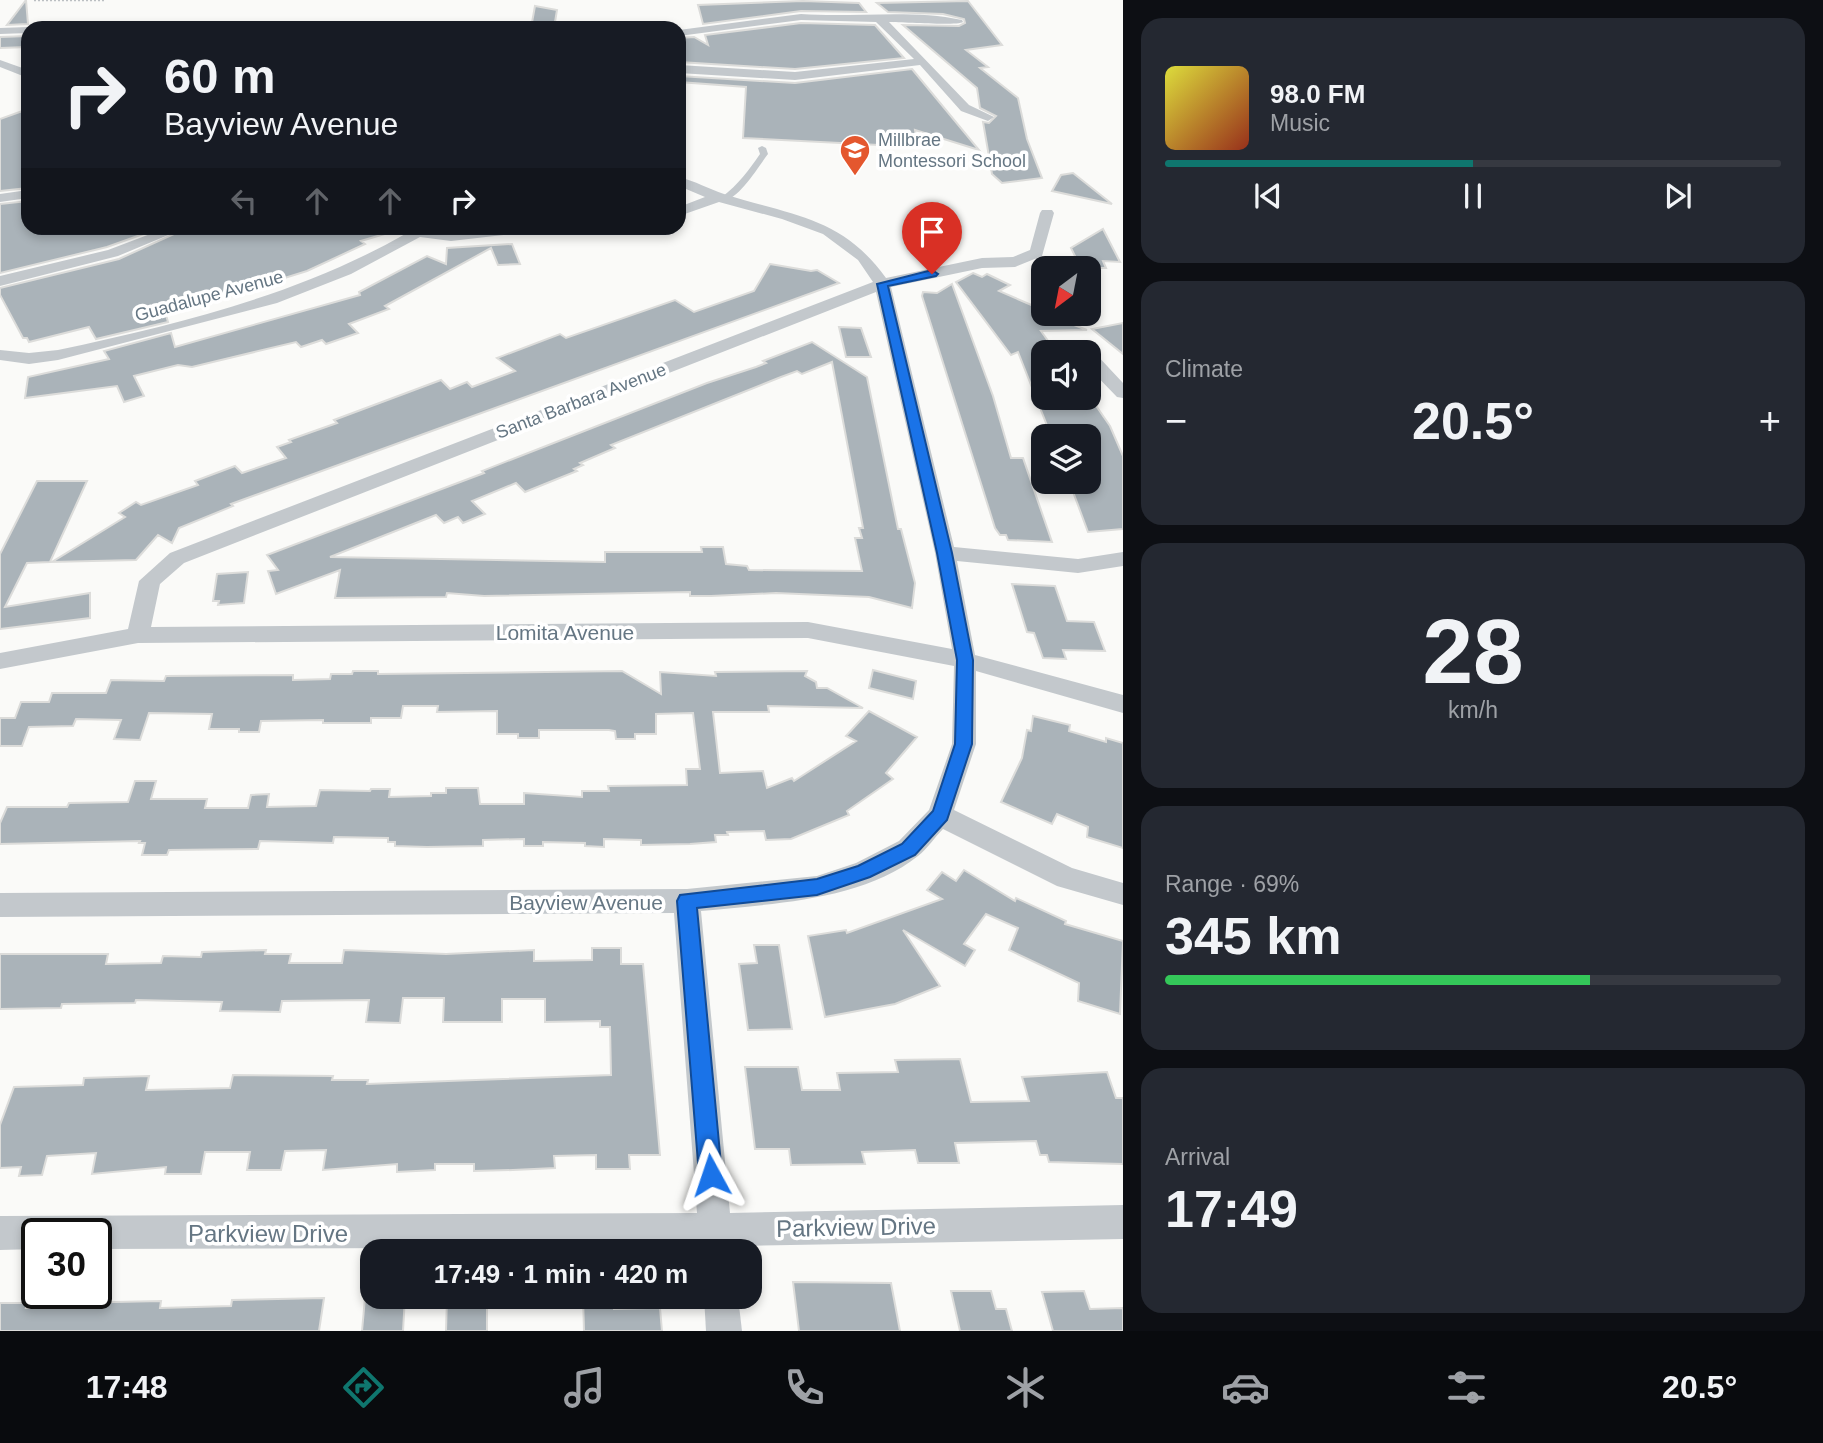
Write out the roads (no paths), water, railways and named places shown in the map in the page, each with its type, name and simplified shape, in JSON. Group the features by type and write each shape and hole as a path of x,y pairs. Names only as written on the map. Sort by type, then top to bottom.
{"street":[{"path":"686,32 801,17 880,20 924,18 958,22"},
{"path":"880,20 923,61 965,108 988,117"},
{"path":"0,31 21,30"},
{"path":"686,69 795,76 923,61"},
{"path":"0,63 21,71"},
{"path":"686,184 722,198 788,216 828,231 863,257 882,284"},
{"path":"0,198 21,195"},
{"path":"686,210 722,198"},
{"name":"Santa Barbara Avenue","path":"138,635 150,581 177,558 882,284 982,263 1027,259 1037,253 1041,244 1047,213"},
{"path":"0,281 113,253 160,235"},
{"name":"Guadalupe Avenue","path":"0,355 39,359 208,319 310,287 374,260 406,235"},
{"name":"Bayview Avenue","path":"0,905 687,901 817,887 864,872 908,849 940,815 964,744 965,660 945,553 882,284"},
{"path":"1101,369 1123,393"},
{"path":"945,553 1078,566 1123,559"},
{"name":"Lomita Avenue","path":"0,661 138,635 808,630 965,660 1123,704"},
{"path":"940,815 1066,878 1123,894"},
{"path":"687,901 716,1239"},
{"name":"Parkview Drive","path":"739,1239 1123,1222"},
{"name":"Parkview Drive","path":"0,1233 614,1239"},
{"path":"722,1309 724,1331"}],"lane":[{"path":"722,198 738,190 764,154 762,148"}],"place":[{"name":"Millbrae Montessori School","path":"855,177"}]}
